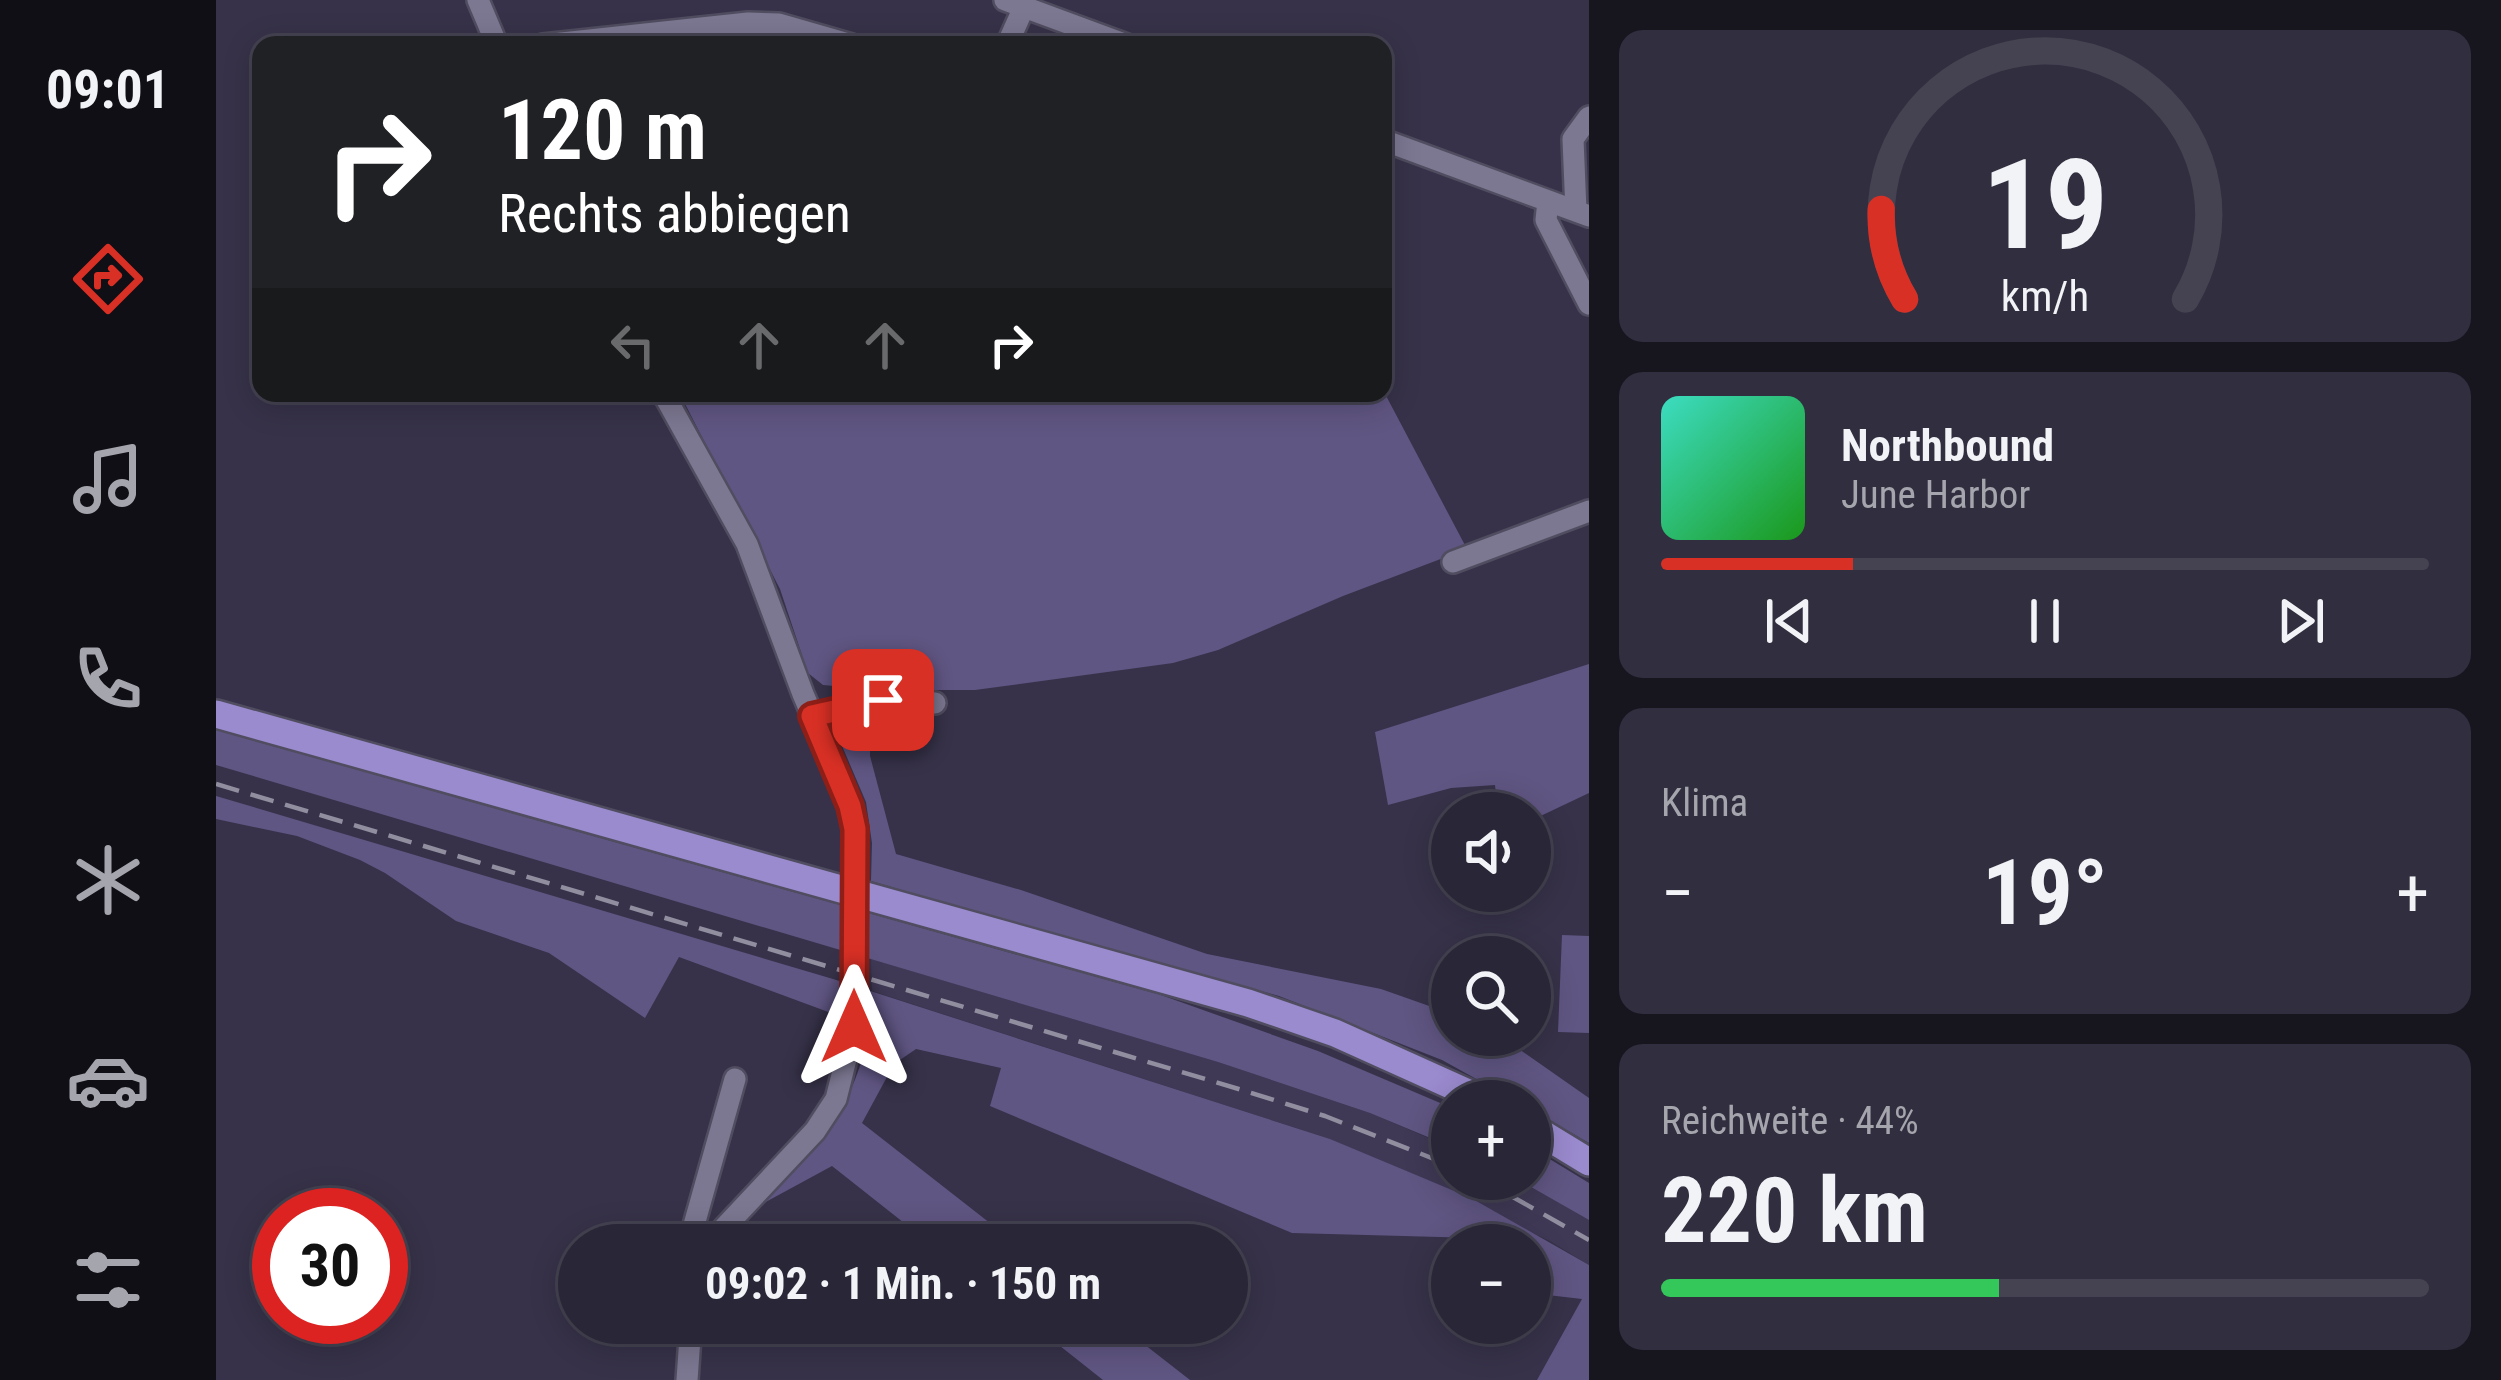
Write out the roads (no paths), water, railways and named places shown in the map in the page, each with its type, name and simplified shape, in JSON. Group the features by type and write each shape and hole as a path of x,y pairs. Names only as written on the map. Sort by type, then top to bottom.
{"main road":[{"path":"216,714 1248,1003 1352,1040 1440,1080"},
{"path":"1551,1139 1589,1162"}],"street":[{"path":"478,0 493,36"},
{"path":"1009,36 1015,3 1103,36"},
{"path":"623,36 748,22 779,23 822,36"},
{"path":"1392,143 1582,213 1574,139 1589,117"},
{"path":"1548,201 1546,220 1589,304"},
{"path":"668,402 747,544 855,829 854,1027 836,1099 814,1131 728,1224"},
{"path":"1453,562 1589,512"},
{"path":"812,716 883,700 935,703"},
{"path":"694,1224 734,1079"},
{"path":"687,1380 690,1344"}],"railway":[{"path":"216,784 1242,1090 1431,1158"},
{"path":"1518,1200 1589,1240"}]}
